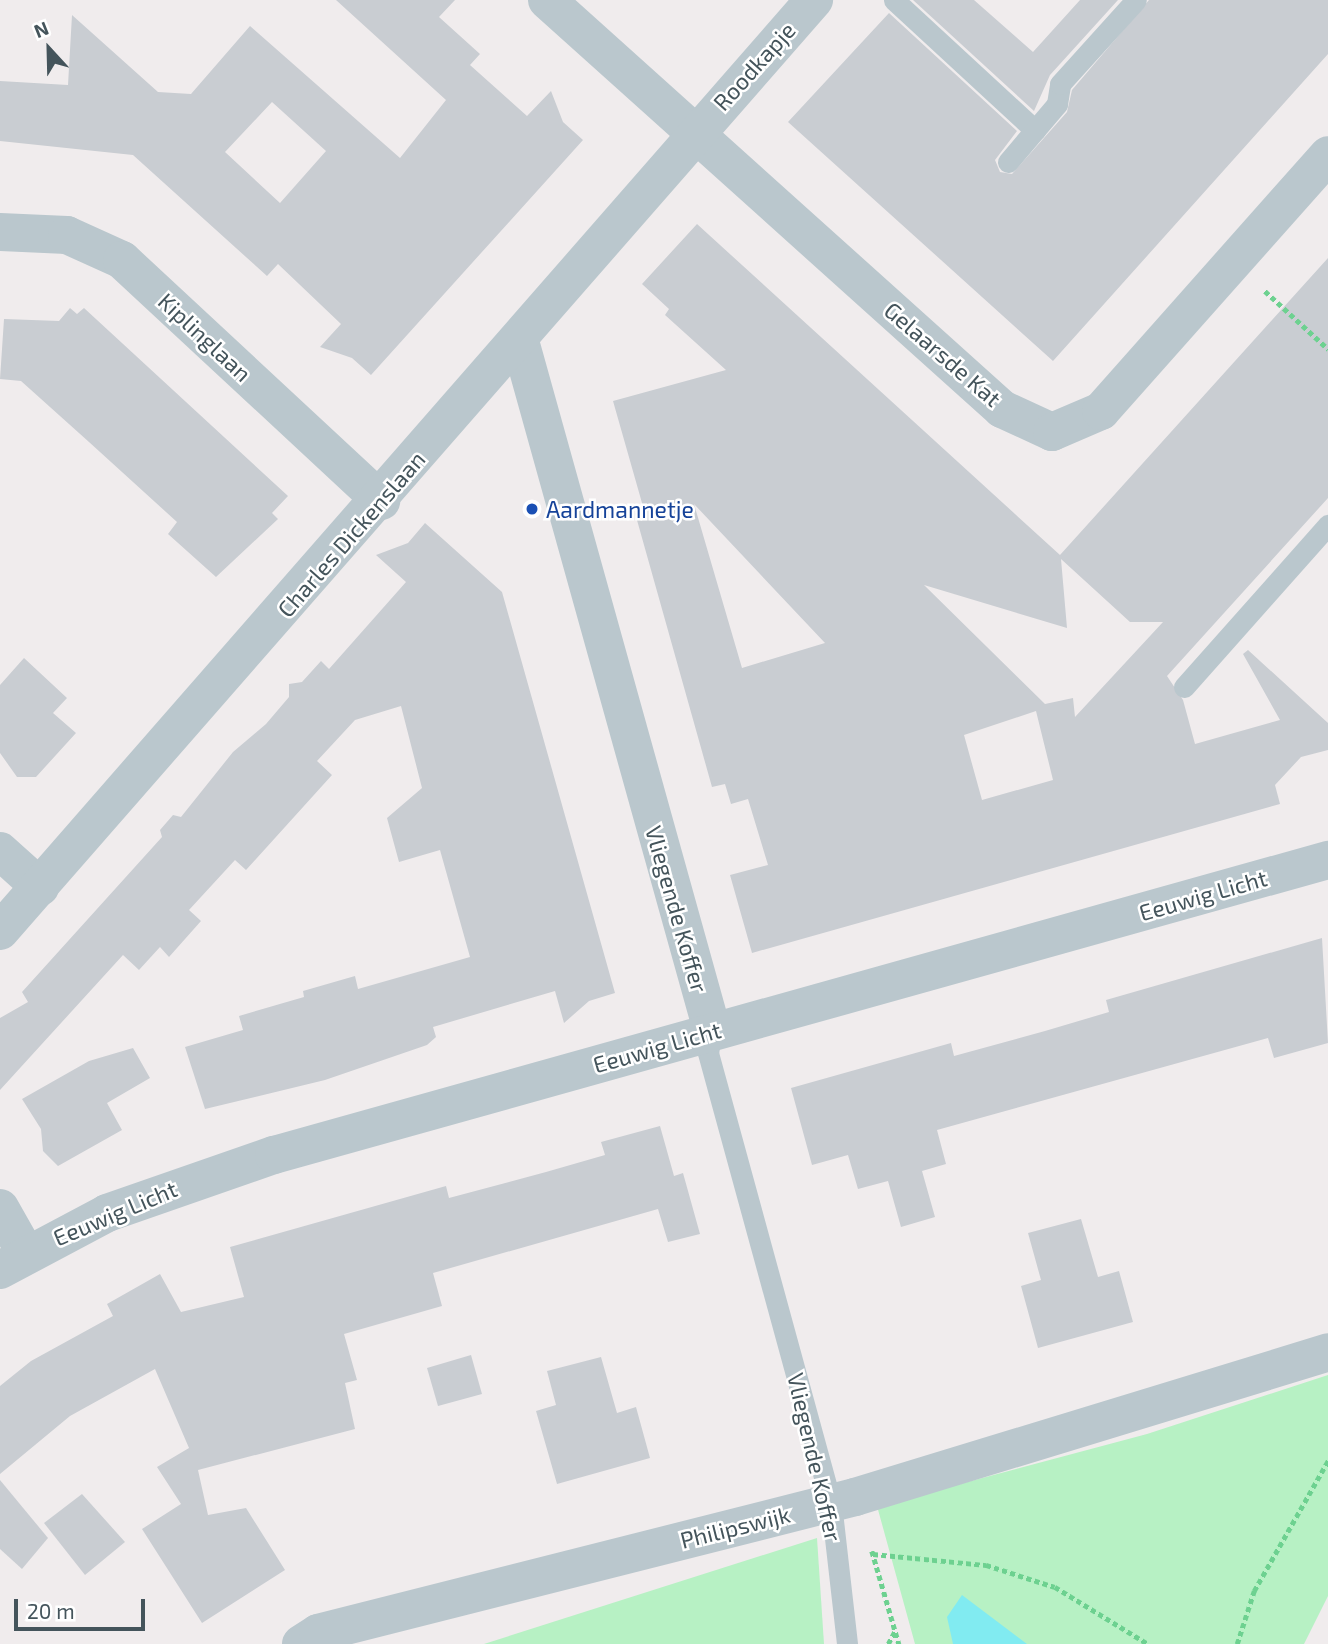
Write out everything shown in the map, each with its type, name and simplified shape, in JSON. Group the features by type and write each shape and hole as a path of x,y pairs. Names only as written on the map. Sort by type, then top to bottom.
{"street":[{"name":"Gelaarsde Kat","path":"547,0 1002,408 1052,432 1101,411 1328,155"},
{"name":"Roodkapje","path":"694,131 814,0"},
{"name":"Charles Dickenslaan","path":"0,931 520,341 694,131"},
{"name":"Kiplinglaan","path":"0,232 67,236 122,260 381,501"},
{"name":"Vliegende Koffer","path":"520,341 712,1030"},
{"path":"0,851 40,887"},
{"name":"Eeuwig Licht","path":"12,1261 215,1174 712,1030 1328,860"},
{"path":"0,1208 12,1261"},
{"name":"Philipswijk","path":"301,1644 318,1633 831,1503 1328,1352"}],"lane":[{"path":"894,0 1035,130"},
{"path":"1008,162 1057,104 1060,84 1136,0"},
{"path":"1184,687 1328,525"},
{"name":"Vliegende Koffer","path":"712,1030 708,1053 831,1503 847,1644"}],"path":[{"path":"1233,262 1328,349"},
{"path":"1237,1644 1254,1591 1328,1461"},
{"path":"873,1554 986,1565 1055,1587 1148,1644"},
{"path":"888,1644 895,1630 899,1644"}],"green space":[{"path":"1328,1375 1328,1596 1304,1644 915,1644 877,1506 1147,1434"},
{"path":"817,1538 824,1644 484,1644"}],"water":[{"path":"962,1595 1027,1644 953,1644 947,1617"}],"building":[{"path":"336,0 455,0 439,17 480,54 470,65 527,116 551,91 563,122 583,140 371,375 352,358 320,347 341,324 278,264 267,276 133,155 0,141 0,81 68,85 72,15 158,92 191,94 250,26 400,158 446,100","holes":["272,102 326,151 280,203 225,152"]},
{"path":"913,0 974,0 1033,52 1080,0 1118,0 1050,75 1034,111"},
{"path":"1149,0 1328,0 1328,54 1053,361 788,122 889,13 1017,131 995,160 1000,172 1012,174 1067,112 1072,90"},
{"path":"697,224 1060,555 1328,258 1328,498 1167,676 1183,700 1195,744 1280,720 1243,654 1248,650 1328,723 1328,750 1301,757 1275,785 1280,804 752,953 730,875 768,865 748,799 731,804 725,784 712,787 635,513 644,510 613,401 726,370 665,315 669,309 642,284","holes":["694,504 825,643 742,668","1061,559 1130,622 1163,622 1075,717 1073,698 1045,704 924,585 1067,628","1036,711 1053,780 982,800 964,735"]},
{"path":"70,308 77,314 84,308 288,496 272,513 278,519 216,577 168,534 177,522 21,381 0,379 4,319 59,321"},
{"path":"425,523 502,592 615,993 589,1001 564,1023 555,991 433,1027 436,1037 427,1045 325,1080 205,1109 185,1047 243,1030 239,1016 304,997 303,991 355,976 358,989 470,957 440,850 399,862 387,818 422,788 401,706 355,720 317,761 332,775 246,870 235,860 189,910 201,921 169,957 160,947 139,970 123,955 0,1090 0,1018 28,1002 22,992 162,837 160,830 173,815 181,817 233,752 266,724 289,697 289,684 302,682 321,661 329,669 406,582 376,555 408,543"},
{"path":"24,658 67,698 53,713 76,733 36,777 17,777 0,753 0,685"},
{"path":"1322,938 1328,1043 1274,1058 1268,1038 937,1130 946,1164 922,1171 935,1217 901,1227 888,1181 858,1189 848,1155 812,1165 791,1088 951,1043 954,1056 1045,1031 1109,1012 1106,1000"},
{"path":"133,1048 150,1078 107,1103 122,1130 58,1166 43,1151 41,1129 22,1099 89,1061"},
{"path":"660,1126 674,1176 683,1173 700,1234 668,1242 658,1209 433,1273 442,1306 344,1334 357,1380 345,1383 355,1429 198,1470 208,1515 246,1508 285,1570 202,1623 142,1529 181,1504 157,1467 189,1448 155,1369 70,1416 0,1474 0,1386 31,1361 113,1316 107,1304 160,1274 181,1312 244,1297 230,1247 446,1186 449,1198 546,1172 605,1155 601,1142"},
{"path":"1081,1219 1098,1277 1119,1271 1133,1322 1038,1348 1021,1286 1041,1280 1028,1233"},
{"path":"471,1355 482,1394 438,1406 427,1368"},
{"path":"601,1357 617,1413 636,1407 650,1458 557,1484 536,1411 556,1405 547,1371"},
{"path":"0,1480 48,1538 22,1569 0,1549"},
{"path":"82,1494 125,1542 85,1575 44,1523"}],"place":[{"name":"Aardmannetje","path":"532,509"}]}
